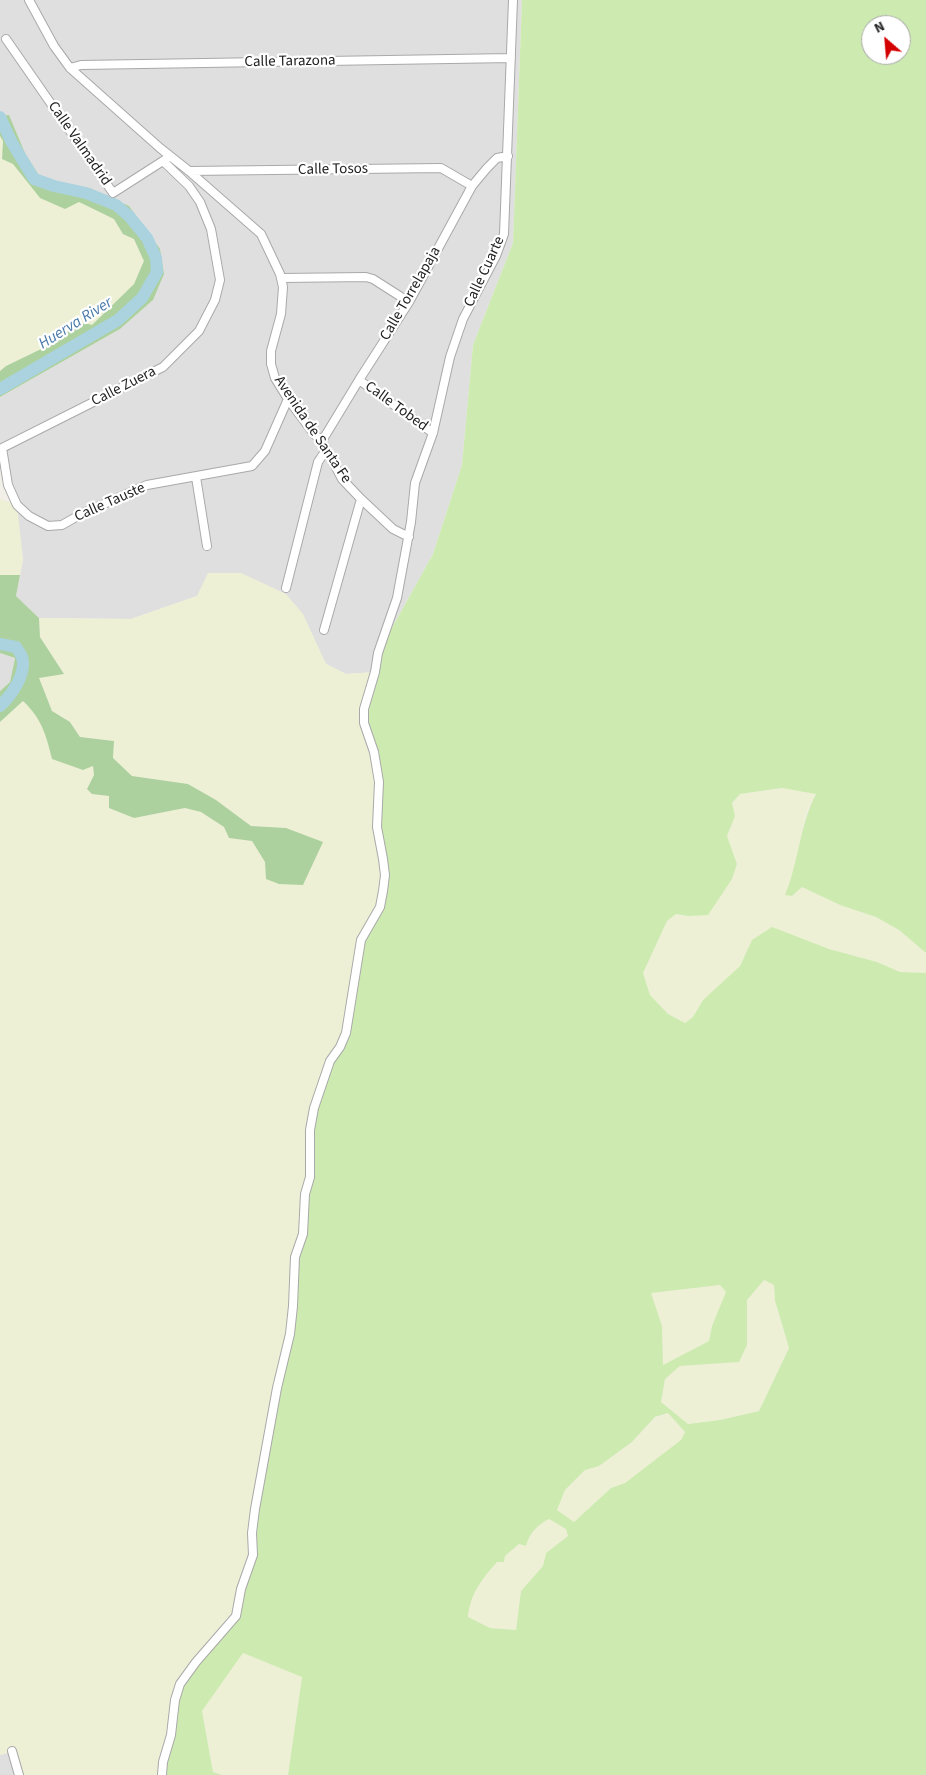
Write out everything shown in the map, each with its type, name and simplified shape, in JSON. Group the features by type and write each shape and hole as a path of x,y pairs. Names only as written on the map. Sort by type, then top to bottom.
{"street":[{"name":"Avenida de Santa Fe","path":"29,0 54,46 70,68 166,158 189,171 198,181 261,234 282,278 283,298 281,314 272,344 271,358 275,378 288,398 322,441 339,474 361,500 395,531 409,537"},
{"name":"Calle Cuarte","path":"162,1775 163,1762 171,1735 175,1700 180,1684 196,1662 236,1616 241,1589 253,1555 252,1533 255,1509 277,1388 290,1334 296,1257 303,1234 305,1194 310,1176 310,1130 312,1116 330,1061 340,1048 346,1033 361,940 380,907 385,875 376,827 379,782 374,752 364,723 367,696 375,672 378,653 397,598 409,537 415,483 433,433 450,357 463,318 496,256 504,234 514,0"},
{"name":"Calle Valmadrid","path":"6,39 112,193 166,158"},
{"name":"Calle Tarazona","path":"70,68 81,65 511,58"},
{"name":"Calle Torrelapaja","path":"322,441 410,302 472,186 498,158 508,156"},
{"name":"Calle Zuera","path":"2,448 163,367 199,331 215,300 220,280 211,229 200,202 166,158"},
{"name":"Calle Tosos","path":"189,171 441,168 472,186"},
{"path":"198,181 199,171"},
{"path":"282,278 366,277 373,279 410,302"},
{"name":"Calle Tobed","path":"359,380 433,433"},
{"name":"Calle Tauste","path":"2,448 8,485 17,505 30,516 48,526 62,525 83,512 147,485 252,466 265,451 288,398"},
{"path":"286,588 318,462 326,450"},
{"path":"196,477 206,546"},
{"path":"324,630 361,500"},
{"path":"12,1751 19,1775"}],"shaded area":[{"path":"0,0 522,0 513,243 473,345 462,465 433,554 378,653 375,672 346,674 326,664 315,643 197,596 131,619 39,618 16,596 23,559 0,444 0,397 120,329 153,300 90,188 42,180 25,153 9,116 0,116"},
{"path":"0,653 15,658 10,682 0,691"},
{"path":"12,1751 19,1775 0,1775 0,1755"}],"green space":[{"path":"522,0 926,0 926,953 899,930 876,917 840,905 802,887 792,896 785,895 802,831 816,794 782,788 740,794 732,803 735,816 727,836 737,864 732,879 708,915 688,916 676,914 667,921 643,973 650,995 668,1014 685,1023 693,1017 703,1000 740,966 752,940 772,927 829,949 877,962 900,972 926,973 926,1775 288,1775 302,1677 243,1653 202,1711 213,1772 222,1775 162,1775 180,1684 236,1616 253,1555 252,1533 290,1334 295,1257 303,1234 314,1108 340,1047 361,940 371,924 383,891 377,827 379,782 364,723 378,653 433,554 462,465 473,345 513,243","holes":["764,1280 774,1285 775,1301 789,1348 759,1411 720,1420 688,1424 661,1402 665,1379 680,1366 739,1362 747,1345 747,1300","720,1285 726,1292 712,1326 709,1341 663,1365 662,1326 651,1293","668,1413 685,1432 681,1440 625,1483 611,1488 574,1522 557,1510 565,1490 585,1470 599,1466 632,1442 655,1417","549,1519 566,1529 568,1536 546,1553 543,1566 521,1591 516,1630 490,1628 468,1617 471,1601 486,1575 497,1562 504,1562 505,1556 519,1544 526,1546 534,1530"]},
{"path":"9,115 25,153 42,180 90,188 129,206 160,249 164,274 153,300 120,329 0,397 0,371 6,366 41,349 52,339 85,323 92,325 134,284 144,261 134,239 123,234 114,219 79,202 65,209 40,198 13,164 2,159 3,141 0,136 0,116"},
{"path":"0,136 3,141 2,159 13,164 40,198 79,202 114,219 123,234 134,239 144,261 134,284 92,325 53,339 41,349 6,366 0,371"},
{"path":"0,499 17,505 23,559 20,575 0,575"},
{"path":"208,573 241,573 286,594 303,614 326,664 346,674 375,672 374,752 385,875 310,1177 293,1306 253,1555 236,1616 162,1775 19,1775 12,1752 0,1755 0,722 23,701 33,710 45,731 52,759 93,766 92,794 109,796 134,818 185,808 201,812 224,827 229,838 252,841 279,884 303,884 322,842 286,828 251,826 216,800 188,784 132,776 113,758 114,741 80,737 70,722 52,711 38,677 64,674 40,637 39,618 131,619 197,596"},
{"path":"0,575 20,575 16,596 39,618 40,637 64,674 39,678 52,711 70,722 80,737 114,741 113,758 132,776 188,784 216,800 251,826 286,828 323,842 303,885 279,884 266,879 265,862 252,841 229,838 224,827 201,812 185,808 134,818 109,808 109,796 92,794 87,789 94,775 93,766 83,770 52,759 48,742 39,721 23,701 0,722 0,691 10,682 15,658 0,653"},
{"path":"782,788 816,793 808,809 803,826 793,877 786,895 792,896 802,887 840,905 876,917 899,930 926,953 926,973 900,972 877,962 829,949 752,940 740,966 703,1000 693,1017 685,1023 668,1014 650,995 643,973 667,921 676,914 688,916 722,892 732,879 737,864 727,836 735,816 732,804 740,794"},
{"path":"763,1280 774,1285 775,1301 789,1348 759,1411 720,1420 688,1424 661,1402 665,1379 680,1366 739,1362 747,1345 747,1300"},
{"path":"720,1285 727,1292 712,1326 709,1341 663,1365 662,1326 650,1293"},
{"path":"668,1413 685,1432 682,1440 625,1483 611,1488 574,1522 557,1510 565,1490 585,1470 599,1466 632,1442 655,1418"},
{"path":"549,1519 566,1529 568,1536 546,1553 543,1566 521,1591 516,1630 490,1628 468,1617 469,1604 480,1581 497,1562 519,1544 526,1546 527,1541 540,1523"},
{"path":"243,1653 302,1676 288,1775 222,1775 213,1772 202,1711"}],"waterway":[{"name":"Huerva River","path":"0,117 11,141 34,179 54,186 86,193 116,205 129,216 147,238 156,258 157,272 142,298 118,320 0,389"},
{"name":"Huerva River","path":"0,644 16,647 22,656 23,664 17,684 9,697 0,706"}]}
